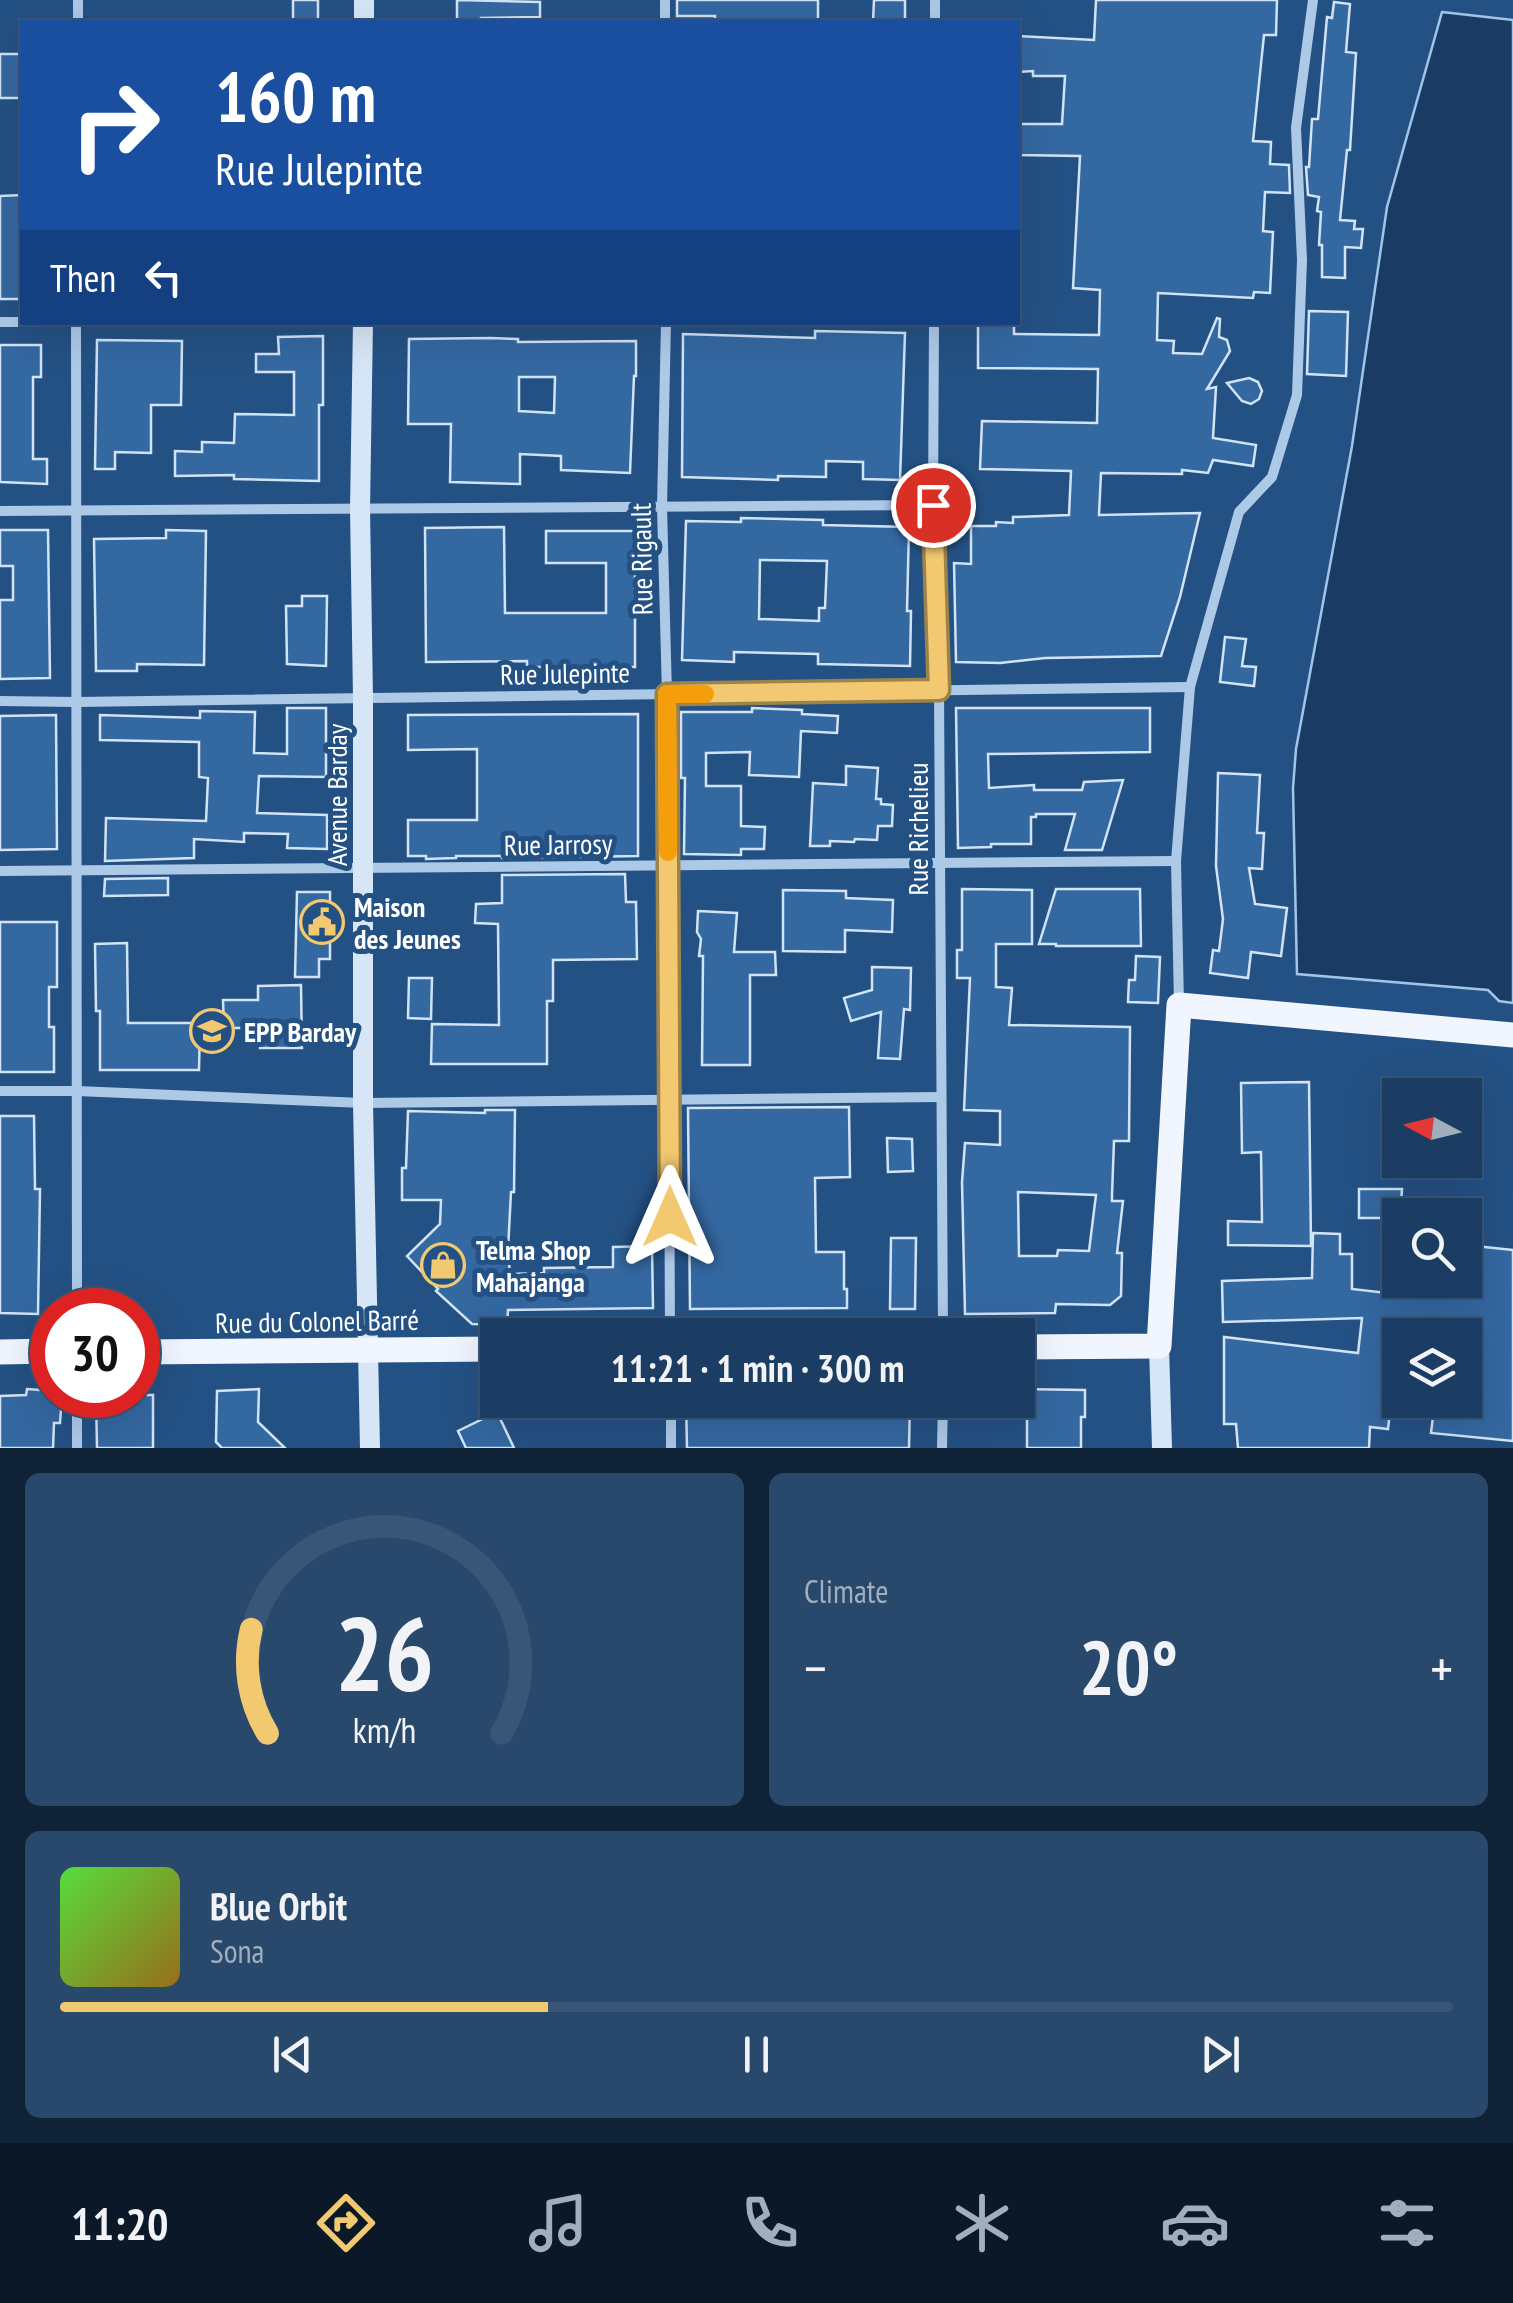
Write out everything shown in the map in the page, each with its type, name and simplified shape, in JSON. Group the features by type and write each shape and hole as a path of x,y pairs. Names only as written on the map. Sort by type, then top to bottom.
{"main road":[{"name":"Avenue Barday","path":"363,325 360,509 370,1448"},
{"path":"1162,1448 1159,1346 1179,1005 1513,1035"},
{"path":"1035,1347 1159,1346"},
{"name":"Rue du Colonel Barré","path":"160,1352 480,1349"},
{"path":"0,1352 30,1351"}],"street":[{"path":"1179,1005 1176,860 1190,687 1239,512 1272,477 1296,395 1302,260 1296,128 1312,0"},
{"path":"76,325 77,1288"},
{"name":"Rue Rigault","path":"666,325 662,507 667,694 670,1318"},
{"name":"Rue Richelieu","path":"934,325 943,1318"},
{"path":"0,511 933,505"},
{"name":"Rue Julepinte","path":"0,700 1190,687"},
{"name":"Rue Jarrosy","path":"0,871 1176,860"},
{"path":"0,1091 364,1102 941,1097"},
{"path":"77,1418 78,1448"},
{"path":"670,1418 671,1448"},
{"path":"942,1448 943,1418"}],"water":[{"path":"1442,12 1513,20 1513,1003 1499,1001 1488,990 1297,974 1293,788 1296,749 1352,446 1387,207"}],"building":[{"path":"293,0 318,0 318,20 293,20"},
{"path":"457,0 540,2 540,17 457,20"},
{"path":"677,0 818,0 818,20 677,16"},
{"path":"874,0 905,0 905,20 873,20"},
{"path":"1096,0 1277,0 1276,35 1264,35 1253,141 1271,142 1270,164 1289,165 1290,193 1265,192 1263,231 1273,232 1270,293 1254,292 1253,298 1158,293 1157,340 1174,341 1173,353 1202,354 1217,318 1220,319 1219,337 1227,340 1230,351 1207,389 1216,387 1213,438 1256,445 1253,466 1213,460 1208,473 1101,473 1099,515 1200,513 1161,656 956,662 954,563 971,564 971,526 1013,523 1013,517 1069,515 1071,471 980,469 982,421 1097,423 1098,369 978,368 978,325 1014,325 1014,334 1099,335 1100,290 1073,288 1080,156 1020,155 1020,124 1062,124 1065,76 1020,72 1020,36 1094,40"},
{"path":"1334,2 1350,4 1346,52 1356,53 1350,150 1340,220 1355,221 1354,229 1363,229 1361,248 1345,247 1345,278 1322,277 1319,197 1308,195 1306,167 1312,119 1318,119 1327,17 1332,18"},
{"path":"0,54 20,54 20,98 0,98"},
{"path":"20,195 20,299 0,299 0,196"},
{"path":"1309,311 1348,312 1346,376 1307,374"},
{"path":"815,331 905,333 900,480 863,479 863,462 826,461 826,477 682,477 683,334 815,338"},
{"path":"323,336 319,481 234,479 234,475 175,476 175,451 202,452 202,442 234,443 235,414 294,415 294,372 256,372 256,354 279,354 278,337"},
{"path":"409,339 636,341 630,473 561,470 561,456 520,454 520,484 450,482 451,424 408,424","holes":["519,377 555,377 554,413 519,411"]},
{"path":"97,340 182,341 181,405 151,405 151,453 115,452 115,469 95,469"},
{"path":"0,345 41,345 41,377 33,377 33,459 47,459 47,484 0,482"},
{"path":"1249,378 1258,382 1262,391 1251,404 1242,401 1227,383"},
{"path":"741,518 823,520 823,525 909,527 910,666 818,664 818,654 734,652 734,662 682,660 686,521 741,522","holes":["760,560 827,561 825,608 819,608 819,621 759,619"]},
{"path":"504,527 505,613 606,613 606,563 546,563 546,531 635,531 635,667 527,667 527,661 426,662 425,528"},
{"path":"0,530 48,530 50,678 0,679 0,600 13,600 13,566 0,566"},
{"path":"166,530 206,531 204,665 137,664 137,671 96,671 94,539 166,538"},
{"path":"302,596 327,596 326,666 287,664 286,606 302,606"},
{"path":"1225,637 1246,639 1242,666 1256,667 1254,686 1220,682"},
{"path":"287,708 326,708 326,777 259,776 257,813 327,815 327,849 287,848 288,834 244,833 244,842 194,839 194,858 105,861 106,818 206,821 208,778 199,777 199,742 100,740 100,715 200,718 200,711 255,712 254,753 287,754"},
{"path":"752,708 838,716 837,733 801,731 799,777 749,775 750,752 706,753 706,786 741,786 741,826 765,827 764,849 741,849 741,855 684,854 681,712 752,712"},
{"path":"956,708 1150,708 1150,752 988,754 989,788 1034,785 1034,790 1082,790 1084,782 1123,780 1102,850 1065,850 1075,814 1031,817 1031,844 958,848"},
{"path":"638,714 638,856 408,856 408,820 477,820 477,749 408,750 408,715"},
{"path":"56,715 57,849 0,850 0,716"},
{"path":"846,766 878,768 876,799 881,799 881,804 893,805 892,826 878,826 877,840 830,841 830,846 810,846 813,783 846,785"},
{"path":"1218,773 1260,775 1257,833 1264,833 1262,869 1249,868 1255,904 1287,908 1281,956 1251,952 1248,978 1210,973 1213,950 1219,951 1223,919 1216,866"},
{"path":"625,874 626,902 636,902 637,959 553,960 553,1001 547,1001 547,1064 431,1064 432,1024 499,1025 498,924 475,923 476,904 502,903 502,875"},
{"path":"168,878 168,895 104,896 105,879"},
{"path":"962,889 1032,890 1032,944 996,944 996,987 1012,988 1009,1025 1130,1027 1129,1141 1114,1141 1112,1195 1112,1201 1123,1201 1117,1253 1122,1253 1121,1296 1110,1305 1056,1304 1055,1313 965,1314 965,1143 1000,1145 1000,1111 964,1110 970,978 957,978 957,950 962,950","holes":["1018,1192 1096,1195 1089,1251 1058,1250 1057,1256 1019,1256"]},
{"path":"1056,889 1140,889 1141,946 1039,944"},
{"path":"783,890 846,891 846,898 893,900 892,932 845,930 845,952 783,951"},
{"path":"297,892 330,892 330,959 319,959 319,977 295,977"},
{"path":"698,911 737,913 734,952 775,952 776,975 750,975 750,1065 702,1065 703,956 699,956"},
{"path":"0,922 57,922 57,987 49,987 54,1072 0,1072"},
{"path":"127,943 128,1023 200,1023 199,1070 100,1070 95,944"},
{"path":"1136,956 1160,957 1158,1003 1128,1002 1129,980 1135,980"},
{"path":"872,967 911,968 910,1010 904,1009 900,1059 878,1058 881,1012 851,1021 844,998 872,990"},
{"path":"409,978 432,978 431,1019 408,1018"},
{"path":"301,985 302,1048 260,1048 260,1028 224,1028 223,1000 258,1000 258,986"},
{"path":"1309,1082 1311,1246 1228,1245 1228,1221 1262,1222 1261,1152 1242,1153 1241,1083"},
{"path":"849,1107 850,1177 815,1178 816,1252 844,1252 847,1308 690,1309 688,1108"},
{"path":"515,1110 509,1274 544,1273 544,1268 613,1267 613,1247 652,1246 653,1308 508,1310 507,1318 480,1318 480,1324 472,1324 436,1291 407,1256 440,1224 441,1200 402,1200 408,1111"},
{"path":"0,1116 34,1116 35,1189 40,1189 38,1288 30,1288 30,1314 0,1313"},
{"path":"887,1138 912,1139 913,1171 888,1172"},
{"path":"1359,1189 1402,1189 1401,1198 1382,1198 1382,1218 1359,1218"},
{"path":"1313,1233 1340,1234 1340,1254 1352,1254 1352,1289 1382,1292 1382,1298 1482,1298 1482,1247 1513,1250 1513,1441 1431,1433 1433,1418 1482,1418 1482,1318 1382,1318 1382,1418 1389,1418 1388,1429 1370,1427 1369,1448 1238,1448 1236,1424 1224,1424 1224,1337 1358,1353 1362,1318 1223,1322 1222,1281 1312,1278"},
{"path":"891,1238 916,1238 915,1309 890,1309"},
{"path":"30,1389 30,1418 60,1418 60,1423 54,1423 53,1448 0,1448 0,1396 26,1395"},
{"path":"259,1389 258,1422 285,1448 222,1448 216,1442 217,1391"},
{"path":"1035,1389 1085,1390 1081,1448 1027,1448 1027,1418 1035,1418"},
{"path":"96,1418 153,1418 153,1448 97,1448"},
{"path":"485,1418 500,1418 514,1448 466,1448 458,1431"},
{"path":"686,1418 910,1418 909,1448 687,1448"}],"slow traffic":[{"path":"668,852 667,694 705,694"}],"place":[{"name":"Maison des Jeunes","path":"322,922"},
{"name":"EPP Barday","path":"212,1031"},
{"name":"Telma Shop Mahajanga","path":"443,1265"}],"route":[{"path":"670,1217 667,694 939,690 933,505"}]}
